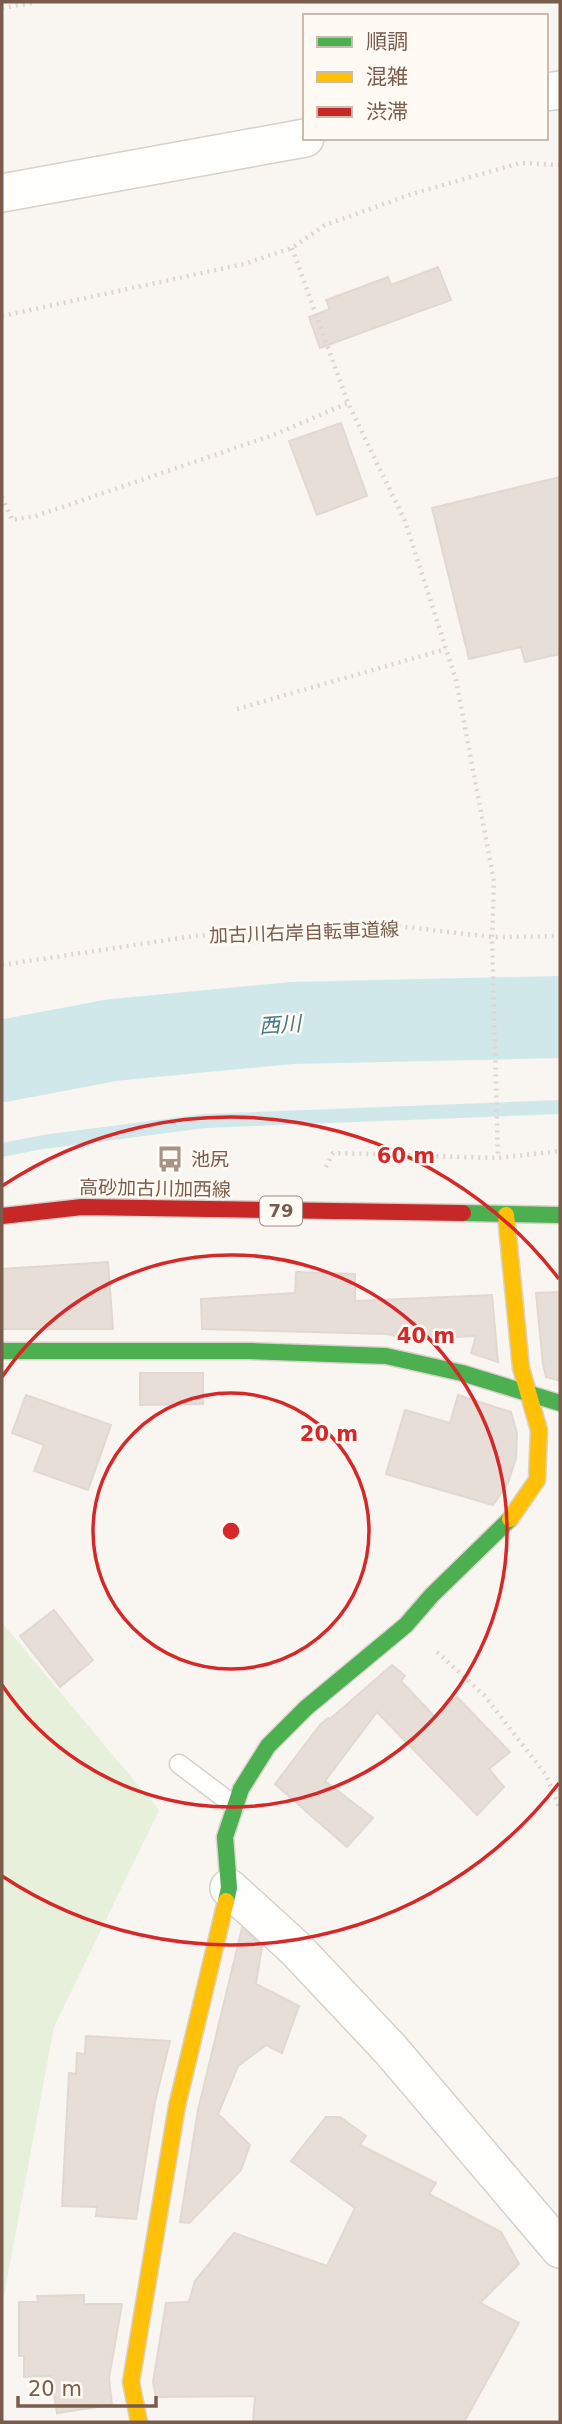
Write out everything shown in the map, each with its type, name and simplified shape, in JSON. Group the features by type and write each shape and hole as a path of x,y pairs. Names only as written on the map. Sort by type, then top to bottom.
{"street":[{"path":"2,193 303,138"},
{"name":"高砂加古川加西線","path":"2,1216 82,1207 560,1215"},
{"path":"139,2422 131,2382 177,2106 229,1888 225,1837 241,1789 268,1746 306,1708 406,1625 432,1595 507,1523 537,1480 539,1430 521,1368 506,1215"},
{"path":"2,1351 237,1351 386,1356 462,1373 560,1403"},
{"path":"229,1888 295,1948 391,2050 560,2249"}],"lane":[{"path":"179,1764 235,1805"}],"path":[{"path":"2,8 37,2"},
{"path":"2,316 244,264 292,248 325,225 412,194 520,163 560,165"},
{"path":"292,248 348,403 405,521 456,680 494,881 492,950 498,1158"},
{"path":"2,497 12,520 36,516 276,434 348,403"},
{"path":"237,709 446,649"},
{"name":"加古川右岸自転車道線","path":"2,965 194,936 389,925 492,937 560,936"},
{"path":"304,1212 333,1153 498,1158 560,1151"},
{"path":"406,1625 484,1696 546,1775 560,1809"}],"green space":[{"path":"2,1623 159,1810 54,2027 2,2306"}],"building":[{"path":"438,267 451,300 320,348 309,317 330,309 326,300 388,277 391,285"},
{"path":"341,423 367,496 317,515 289,441"},
{"path":"560,477 560,654 525,662 521,647 469,659 432,508"},
{"path":"108,1262 113,1329 2,1329 2,1269"},
{"path":"296,1272 355,1274 355,1301 492,1295 498,1362 471,1353 476,1336 408,1339 387,1334 202,1329 201,1299 295,1293"},
{"path":"560,1292 560,1381 546,1377 536,1293"},
{"path":"140,1373 203,1373 203,1404 140,1405"},
{"path":"26,1395 111,1425 88,1490 34,1471 44,1445 12,1433"},
{"path":"458,1395 511,1412 517,1433 516,1458 508,1483 493,1505 386,1474 405,1410 450,1423"},
{"path":"54,1610 93,1660 60,1687 20,1636"},
{"path":"392,1665 405,1676 401,1681 435,1717 457,1697 510,1752 489,1769 504,1787 477,1815 377,1712 325,1781 373,1818 347,1847 275,1784 320,1725"},
{"path":"242,1928 262,1946 256,1984 299,2006 282,2053 266,2045 238,2066 218,2114 250,2145 241,2170 189,2223 180,2222 198,2110"},
{"path":"86,2036 170,2041 155,2102 136,2219 96,2216 97,2207 62,2206 69,2073 76,2074 77,2053 85,2054"},
{"path":"326,2117 340,2117 366,2136 360,2145 436,2183 429,2194 501,2232 519,2264 480,2303 519,2323 464,2422 253,2422 255,2396 156,2397 153,2382 166,2303 189,2302 195,2281 234,2233 327,2266 355,2208 291,2161"},
{"path":"84,2295 84,2304 122,2304 109,2378 112,2405 57,2413 51,2376 24,2377 24,2356 19,2356 19,2302 38,2302 37,2296"}],"waterway":[{"name":"西川","path":"2,1061 113,1040 292,1023 560,1017"},
{"path":"2,1150 204,1121 560,1107"}],"traffic: fast":[{"path":"463,1213 560,1215"},
{"path":"2,1351 250,1351 386,1356 462,1373 560,1403"},
{"path":"226,1901 229,1888 225,1837 241,1789 268,1746 306,1708 406,1625 432,1595 510,1519"}],"traffic: slow":[{"path":"506,1215 521,1368 539,1430 537,1480 510,1519"},
{"path":"139,2422 131,2382 177,2106 226,1901"}],"traffic: jam":[{"path":"2,1216 82,1207 463,1213"}],"place":[{"name":"池尻","path":"170,1159"}]}
